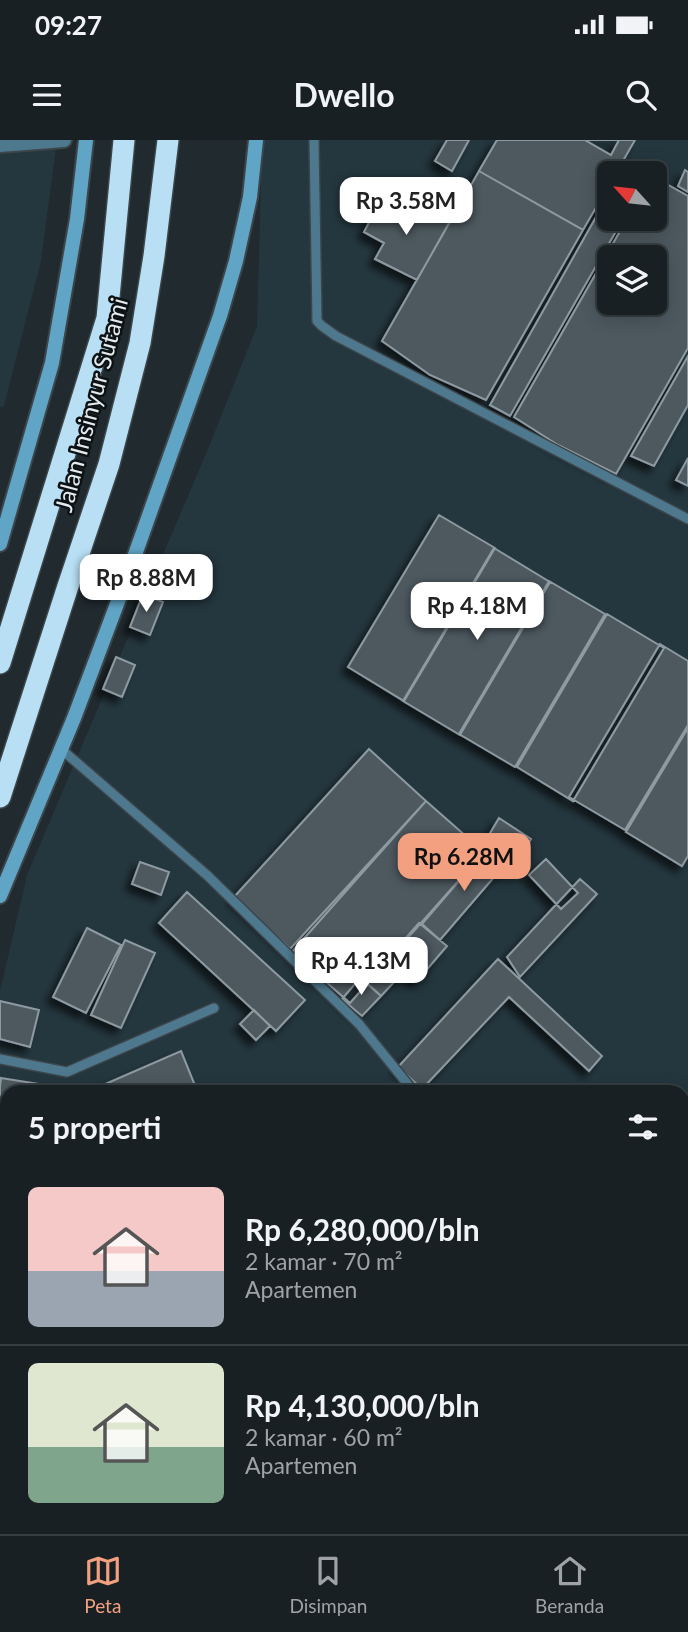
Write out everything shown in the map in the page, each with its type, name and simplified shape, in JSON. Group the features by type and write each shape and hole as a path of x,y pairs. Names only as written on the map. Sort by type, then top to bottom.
{"highway":[{"name":"Jalan Insinyur Sutami","path":"0,663 107,318 124,140"},
{"name":"Jalan Insinyur Sutami","path":"0,797 108,464 140,342 168,140"}],"street":[{"path":"0,145 65,140"},
{"path":"0,544 52,363 77,219 86,140"},
{"path":"0,896 74,718 122,592 220,316 250,197 256,140"}],"lane":[{"path":"314,140 317,321 321,326 688,519"},
{"path":"61,749 208,876 359,1024 408,1085"},
{"path":"0,1059 66,1072 214,1008"}],"shaded area":[{"path":"0,140 57,140 41,261 4,406 0,407"},
{"path":"262,140 688,140 688,1085 0,1085 0,991 27,875 210,444 257,326"}],"building":[{"path":"447,140 469,140 452,171 435,161"},
{"path":"497,140 635,140 623,161 597,161 597,206 583,230 479,171"},
{"path":"585,140 619,140 611,155"},
{"path":"685,170 688,172 688,192 678,186"},
{"path":"479,171 583,230 486,400 430,375 382,341"},
{"path":"667,184 688,196 688,348 616,474 558,445 514,417 597,272 597,315 667,315 667,245 612,245 620,231 667,231"},
{"path":"406,200 449,223 417,280 375,259 384,243 364,232 379,203 401,214"},
{"path":"597,215 597,231 616,231 608,245 597,245 597,264 510,416 490,405"},
{"path":"688,356 688,405 654,466 631,456"},
{"path":"688,458 688,486 676,480"},
{"path":"439,515 495,548 404,701 348,667"},
{"path":"494,548 550,582 460,735 403,701"},
{"path":"549,581 605,614 515,767 459,734"},
{"path":"143,594 163,602 150,635 130,627"},
{"path":"607,614 664,648 573,801 517,767"},
{"path":"660,644 688,661 688,725 625,830 569,797"},
{"path":"116,657 135,665 122,697 103,689"},
{"path":"688,728 688,856 682,866 626,832"},
{"path":"369,749 426,801 290,949 234,897"},
{"path":"426,801 484,852 350,1003 292,952"},
{"path":"499,818 531,839 521,855 489,835"},
{"path":"489,846 507,862 440,940 422,924"},
{"path":"546,859 578,893 561,909 529,875"},
{"path":"140,862 169,872 161,895 132,884"},
{"path":"580,879 597,894 520,977 507,957"},
{"path":"187,892 305,1000 276,1031 159,923"},
{"path":"419,923 447,946 417,981 389,957"},
{"path":"87,928 121,945 86,1013 53,997"},
{"path":"125,940 155,953 121,1028 91,1015"},
{"path":"391,950 409,966 381,996 363,979"},
{"path":"498,959 602,1056 589,1071 509,997 426,1085 418,1085 398,1067"},
{"path":"360,978 381,996 362,1016 342,999"},
{"path":"0,1001 39,1010 30,1047 0,1039"},
{"path":"254,1010 270,1026 256,1040 240,1024"},
{"path":"181,1051 195,1085 103,1085"},
{"path":"1,1078 45,1085 0,1085"}]}
